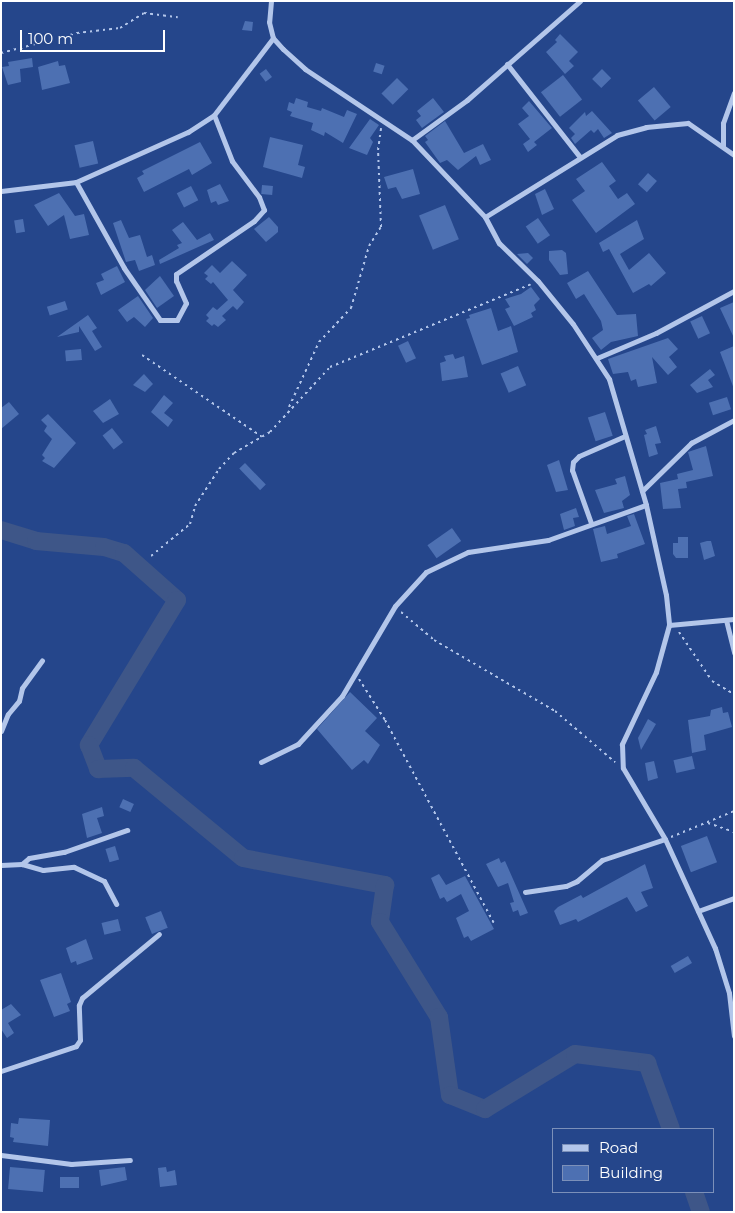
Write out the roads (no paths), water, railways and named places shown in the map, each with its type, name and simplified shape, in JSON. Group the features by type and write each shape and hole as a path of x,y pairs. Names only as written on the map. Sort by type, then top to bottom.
{"street":[{"path":"271,1 269,22 273,38 304,69 383,118 412,140 485,217 499,243 538,281 597,358 618,401 624,436 646,505 672,625 656,672 622,744 623,768 665,839 732,992 734,1036"},
{"path":"412,140 467,100 580,1"},
{"path":"1,191 76,182 188,132 214,115 273,38"},
{"path":"507,64 580,157"},
{"path":"723,146 724,123 734,93"},
{"path":"76,182 124,268 160,320 177,320 186,303 176,280 176,274 254,221 264,210 259,197 232,162 214,115"},
{"path":"485,217 617,135 670,122 688,123 734,155"},
{"path":"597,358 656,333 734,291"},
{"path":"642,491 691,442 734,420"},
{"path":"591,523 572,470 573,462 579,456 624,436"},
{"path":"261,762 287,750 308,735 357,675 373,640 395,606 426,572 445,560 492,546 548,540 591,523 646,505"},
{"path":"672,625 734,619"},
{"path":"726,620 734,653"},
{"path":"1,731 8,714 18,702 22,688 42,660"},
{"path":"22,864 29,858 64,852 127,830"},
{"path":"525,892 566,886 577,881 602,860 665,839"},
{"path":"1,865 22,864 37,869 67,867 81,870 104,880 116,904"},
{"path":"698,911 734,898"},
{"path":"1,1071 76,1046 80,1040 79,1005 82,998 159,934"},
{"path":"1,1155 71,1164 130,1160"}],"waterway":[{"path":"1,530 36,541 104,547 124,553 177,600 89,745 98,769 134,768 243,858 385,885 380,922 439,1017 450,1095 485,1109 575,1054 647,1063 671,1128"},
{"path":"694,1193 701,1212"}]}
